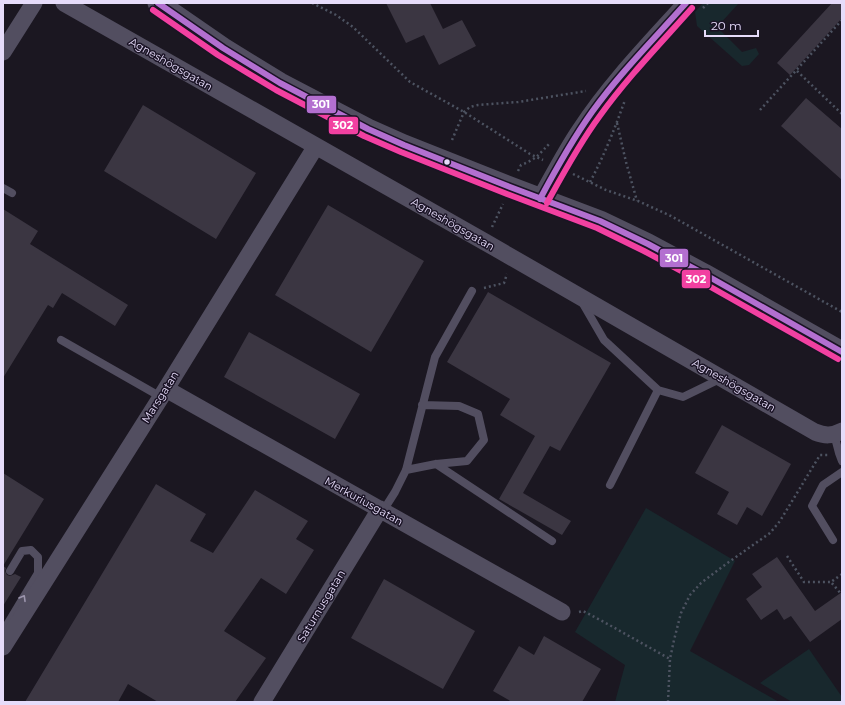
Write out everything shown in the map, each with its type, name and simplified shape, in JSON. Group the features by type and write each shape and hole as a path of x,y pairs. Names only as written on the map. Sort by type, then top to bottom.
{"street":[{"path":"3,52 34,3"},
{"name":"Agneshögsgatan","path":"64,3 514,258 815,432 830,436 838,433"},
{"path":"158,3 223,48 280,82 368,129 404,145 540,199 600,221 648,244 704,274 842,352"},
{"path":"540,199 580,130 600,101 628,66 686,3"},
{"name":"Marsgatan","path":"3,647 316,146"},
{"name":"Merkuriusgatan","path":"163,393 381,510 562,612"},
{"name":"Saturnusgatan","path":"262,702 381,510"}],"lane":[{"path":"3,188 12,193"},
{"path":"381,510 395,492 406,470 435,357 472,291"},
{"path":"579,296 604,340 658,390 682,397 722,378"},
{"path":"61,340 163,393"},
{"path":"610,485 658,390"},
{"path":"406,470 436,464 467,461 484,440 478,414 459,406 422,405"},
{"path":"838,433 840,457"},
{"path":"436,464 552,541"},
{"path":"833,540 812,506 823,485 842,472"},
{"path":"3,632 5,624 38,573 38,557 31,550 22,551 10,571"}],"path":[{"path":"312,3 336,15 354,27 410,82 464,112 530,154 606,190 638,201 671,216 842,312"},
{"path":"703,8 708,3"},
{"path":"760,110 842,20"},
{"path":"797,71 842,114"},
{"path":"452,140 464,112 470,107 518,102 588,91"},
{"path":"590,182 600,164 625,98"},
{"path":"617,122 626,162 638,201"},
{"path":"472,291 504,283 514,258"},
{"path":"668,702 670,659 681,613 690,595 701,583 770,533 780,521 820,455 840,457"},
{"path":"787,556 804,582 832,582 842,574"},
{"path":"832,582 842,595"},
{"path":"562,612 583,611 670,659"}],"shaded area":[{"path":"703,3 739,3 717,27 742,52 756,48 759,54 749,65 742,66 697,26 695,12"},
{"path":"646,508 735,561 690,651 779,702 615,702 625,665 575,632"},
{"path":"809,649 842,697 842,702 792,702 760,683"}],"building":[{"path":"386,3 430,3 443,29 462,20 476,46 439,65 424,35 406,43"},
{"path":"832,3 842,3 842,18 790,75 777,63"},
{"path":"806,98 842,129 842,180 781,126"},
{"path":"143,105 256,173 216,239 104,171"},
{"path":"328,205 424,261 371,352 275,295"},
{"path":"3,209 38,231 30,244 128,305 115,326 62,293 53,308 48,305 3,378"},
{"path":"488,292 611,363 560,451 550,446 523,493 571,521 562,535 499,499 535,436 500,415 510,399 447,362"},
{"path":"249,332 360,394 335,439 224,377"},
{"path":"722,425 791,464 762,516 747,507 737,525 717,514 729,492 695,473"},
{"path":"3,473 44,499 3,566"},
{"path":"156,484 206,514 190,541 213,553 255,490 308,521 296,539 314,550 286,594 261,578 224,631 266,658 235,702 158,702 128,684 118,702 25,702"},
{"path":"777,557 815,611 842,592 842,619 810,642 791,616 784,620 777,609 761,620 746,599 762,587 752,574"},
{"path":"3,566 6,568 5,571 7,575 10,576 15,574 21,577 3,606"},
{"path":"384,579 475,631 443,689 351,638"},
{"path":"544,636 601,669 582,702 512,702 493,691 519,646 534,655"}],"transit line":[{"name":"301","path":"158,3 223,48 280,83 368,129 404,145 600,221 648,244 704,274 842,352"},
{"name":"301","path":"540,199 564,155 592,112 626,70 686,3"},
{"name":"302","path":"547,203 578,148 599,117 632,75 692,8"},
{"name":"302","path":"153,10 218,55 276,90 364,136 507,194 597,228 700,281 838,359"}]}
